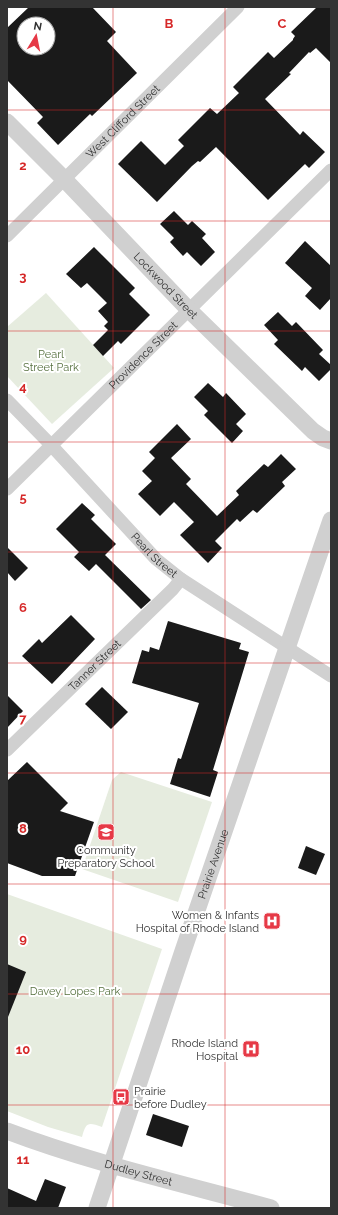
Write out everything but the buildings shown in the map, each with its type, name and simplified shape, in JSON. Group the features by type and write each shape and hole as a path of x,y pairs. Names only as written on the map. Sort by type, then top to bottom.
{"street":[{"name":"West Clifford Street","path":"7,236 238,7"},
{"name":"Lockwood Street","path":"7,122 65,180 189,310 313,431 323,438 331,441"},
{"name":"Providence Street","path":"7,489 331,170"},
{"name":"Pearl Street","path":"7,400 51,445 156,559 181,578 331,676"},
{"name":"Prairie Avenue","path":"97,1208 331,520"},
{"name":"Tanner Street","path":"7,750 173,589 181,578"},
{"name":"Dudley Street","path":"7,1131 111,1165 271,1208"}],"green space":[{"name":"Pearl Street Park","path":"46,293 114,368 52,424 7,376 7,327"},
{"path":"121,772 212,802 178,902 82,869 112,780"},
{"name":"Davey Lopes Park","path":"7,894 162,949 102,1127 94,1124 88,1124 82,1137 48,1127 7,1111"}],"place":[{"name":"Community Preparatory School","path":"106,832"},
{"name":"Women & Infants Hospital of Rhode Island","path":"272,921"},
{"name":"Rhode Island Hospital","path":"251,1049"},
{"name":"Prairie before Dudley","path":"121,1097"}]}
